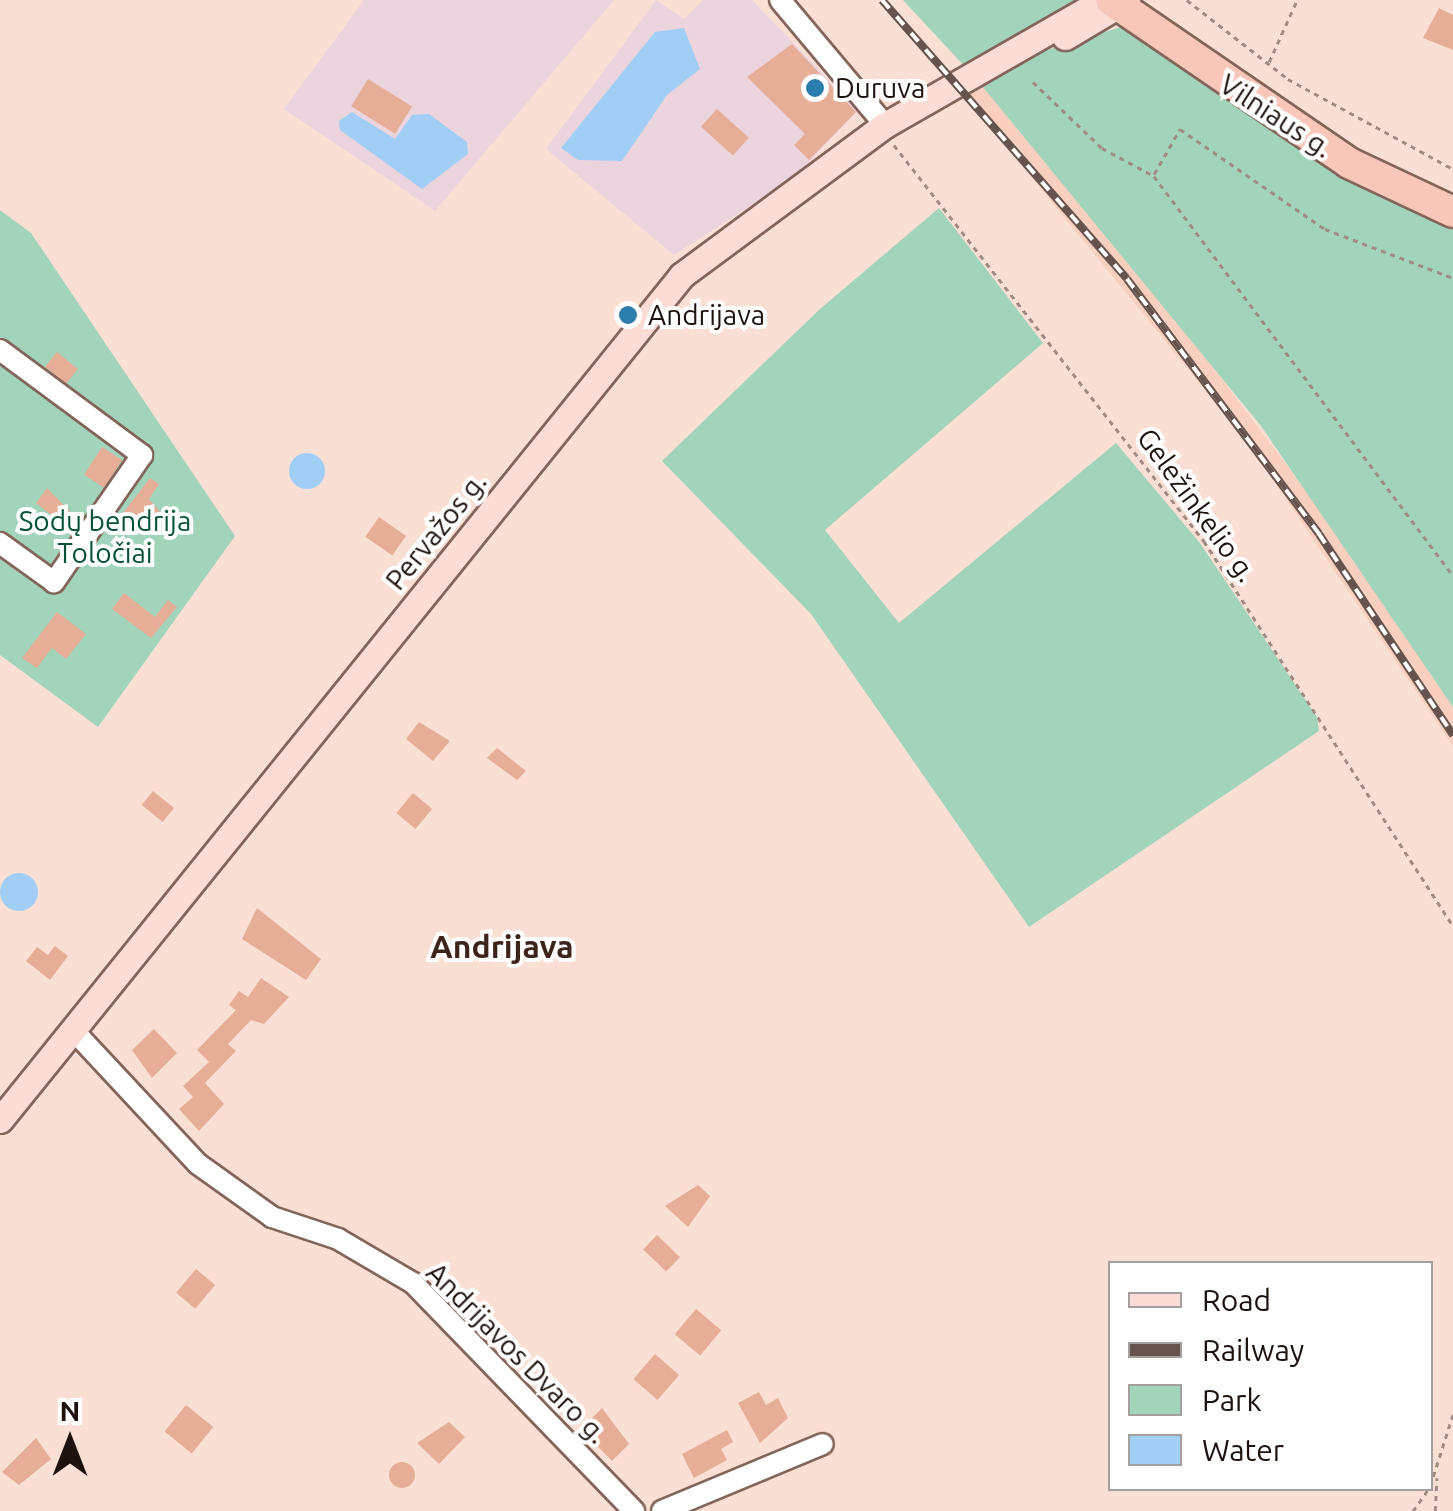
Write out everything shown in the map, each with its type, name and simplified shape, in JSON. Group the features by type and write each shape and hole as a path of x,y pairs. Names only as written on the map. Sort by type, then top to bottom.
{"highway":[{"name":"Vilniaus g.","path":"1121,2 1284,106 1453,194"},
{"name":"Vilniaus g.","path":"1121,2 1332,152 1453,212"}],"main road":[{"name":"Pervažos g.","path":"0,1120 682,275 885,126 994,63 1121,2"}],"street":[{"path":"780,0 885,126"},
{"path":"0,350 142,455 54,582 0,543"},
{"name":"Andrijavos Dvaro g.","path":"72,1030 198,1164 272,1217 338,1238 413,1283 634,1511"},
{"path":"662,1511 823,1444"}],"path":[{"path":"1187,0 1268,64 1386,139 1453,169"},
{"path":"1268,64 1297,0"},
{"path":"1033,82 1102,148 1154,176 1453,576"},
{"name":"Geležinkelio g.","path":"885,126 1204,541 1453,926"},
{"path":"1154,176 1180,129 1325,229 1453,278"},
{"path":"1435,1511 1438,1476 1453,1414"},
{"path":"1433,1483 1438,1476"}],"shaded area":[{"path":"364,0 614,0 435,211 284,109"},
{"name":"Duruva","path":"656,0 684,19 703,0 752,0 858,110 794,178 674,255 546,149"},
{"path":"978,81 1139,269 1331,524 1453,707 1453,746 1246,440 961,91"}],"green space":[{"path":"903,0 1077,0 967,69"},
{"path":"1124,26 1453,220 1453,707 1261,426 978,81 1006,63"},
{"path":"939,208 1043,343 825,530 899,623 1116,443 1200,543 1317,717 1319,731 1029,927 811,614 662,461 820,309"},
{"name":"Sodų bendrija Toločiai","path":"0,210 31,233 235,536 98,727 0,655"}],"water":[{"path":"684,28 700,69 667,95 622,161 578,160 561,148 655,32"},
{"path":"352,112 395,139 412,115 429,114 467,142 468,154 422,189 340,130 339,121"},
{"path":"307,453 320,458 325,471 320,484 307,489 294,484 289,471 294,458"},
{"path":"19,873 33,878 38,892 33,906 19,911 5,906 0,892 5,878"}],"building":[{"path":"1439,8 1453,15 1453,50 1423,38"},
{"path":"792,44 856,112 809,160 794,145 805,134 747,77"},
{"path":"368,79 412,107 395,134 351,106"},
{"path":"717,109 749,138 733,156 701,127"},
{"path":"57,352 78,369 66,384 45,367"},
{"path":"102,447 122,460 104,488 84,475"},
{"path":"150,478 159,484 149,499 161,513 150,528 123,513"},
{"path":"47,488 79,521 71,531 36,503"},
{"path":"379,517 406,536 392,556 365,537"},
{"path":"124,593 155,617 168,600 177,607 151,638 112,609"},
{"path":"57,612 86,634 66,659 52,648 37,668 22,658"},
{"path":"419,722 450,741 433,761 406,739"},
{"path":"497,748 526,771 517,780 487,758"},
{"path":"153,791 174,808 163,822 142,805"},
{"path":"413,793 432,809 415,829 396,813"},
{"path":"257,908 321,959 306,980 242,939"},
{"path":"55,946 68,956 50,980 26,961 37,947 48,955"},
{"path":"261,978 289,997 264,1024 251,1020 228,1044 236,1051 205,1083 224,1104 199,1131 179,1109 193,1097 183,1086 209,1062 197,1050 236,1010 229,1005 239,991 248,997"},
{"path":"154,1029 177,1053 152,1078 132,1050"},
{"path":"698,1185 710,1196 688,1227 665,1206"},
{"path":"657,1235 680,1257 666,1272 643,1249"},
{"path":"196,1269 215,1285 195,1309 176,1293"},
{"path":"696,1309 721,1330 700,1355 675,1334"},
{"path":"655,1354 679,1375 658,1400 633,1379"},
{"path":"759,1392 766,1405 778,1398 788,1418 760,1443 738,1403"},
{"path":"186,1405 213,1427 192,1453 165,1431"},
{"path":"602,1408 629,1444 612,1461 581,1429"},
{"path":"449,1422 465,1437 439,1464 417,1443"},
{"path":"727,1430 733,1442 721,1449 727,1460 694,1478 682,1454"},
{"path":"36,1438 51,1459 19,1485 2,1472"},
{"path":"402,1462 411,1466 415,1475 411,1484 402,1488 393,1484 389,1475 393,1466"}],"railway":[{"path":"882,0 1127,279 1319,534 1453,735"}],"place":[{"name":"Duruva","path":"815,88"},
{"name":"Andrijava","path":"628,315"}],"district":[{"name":"Andrijava","path":"502,946"}]}
